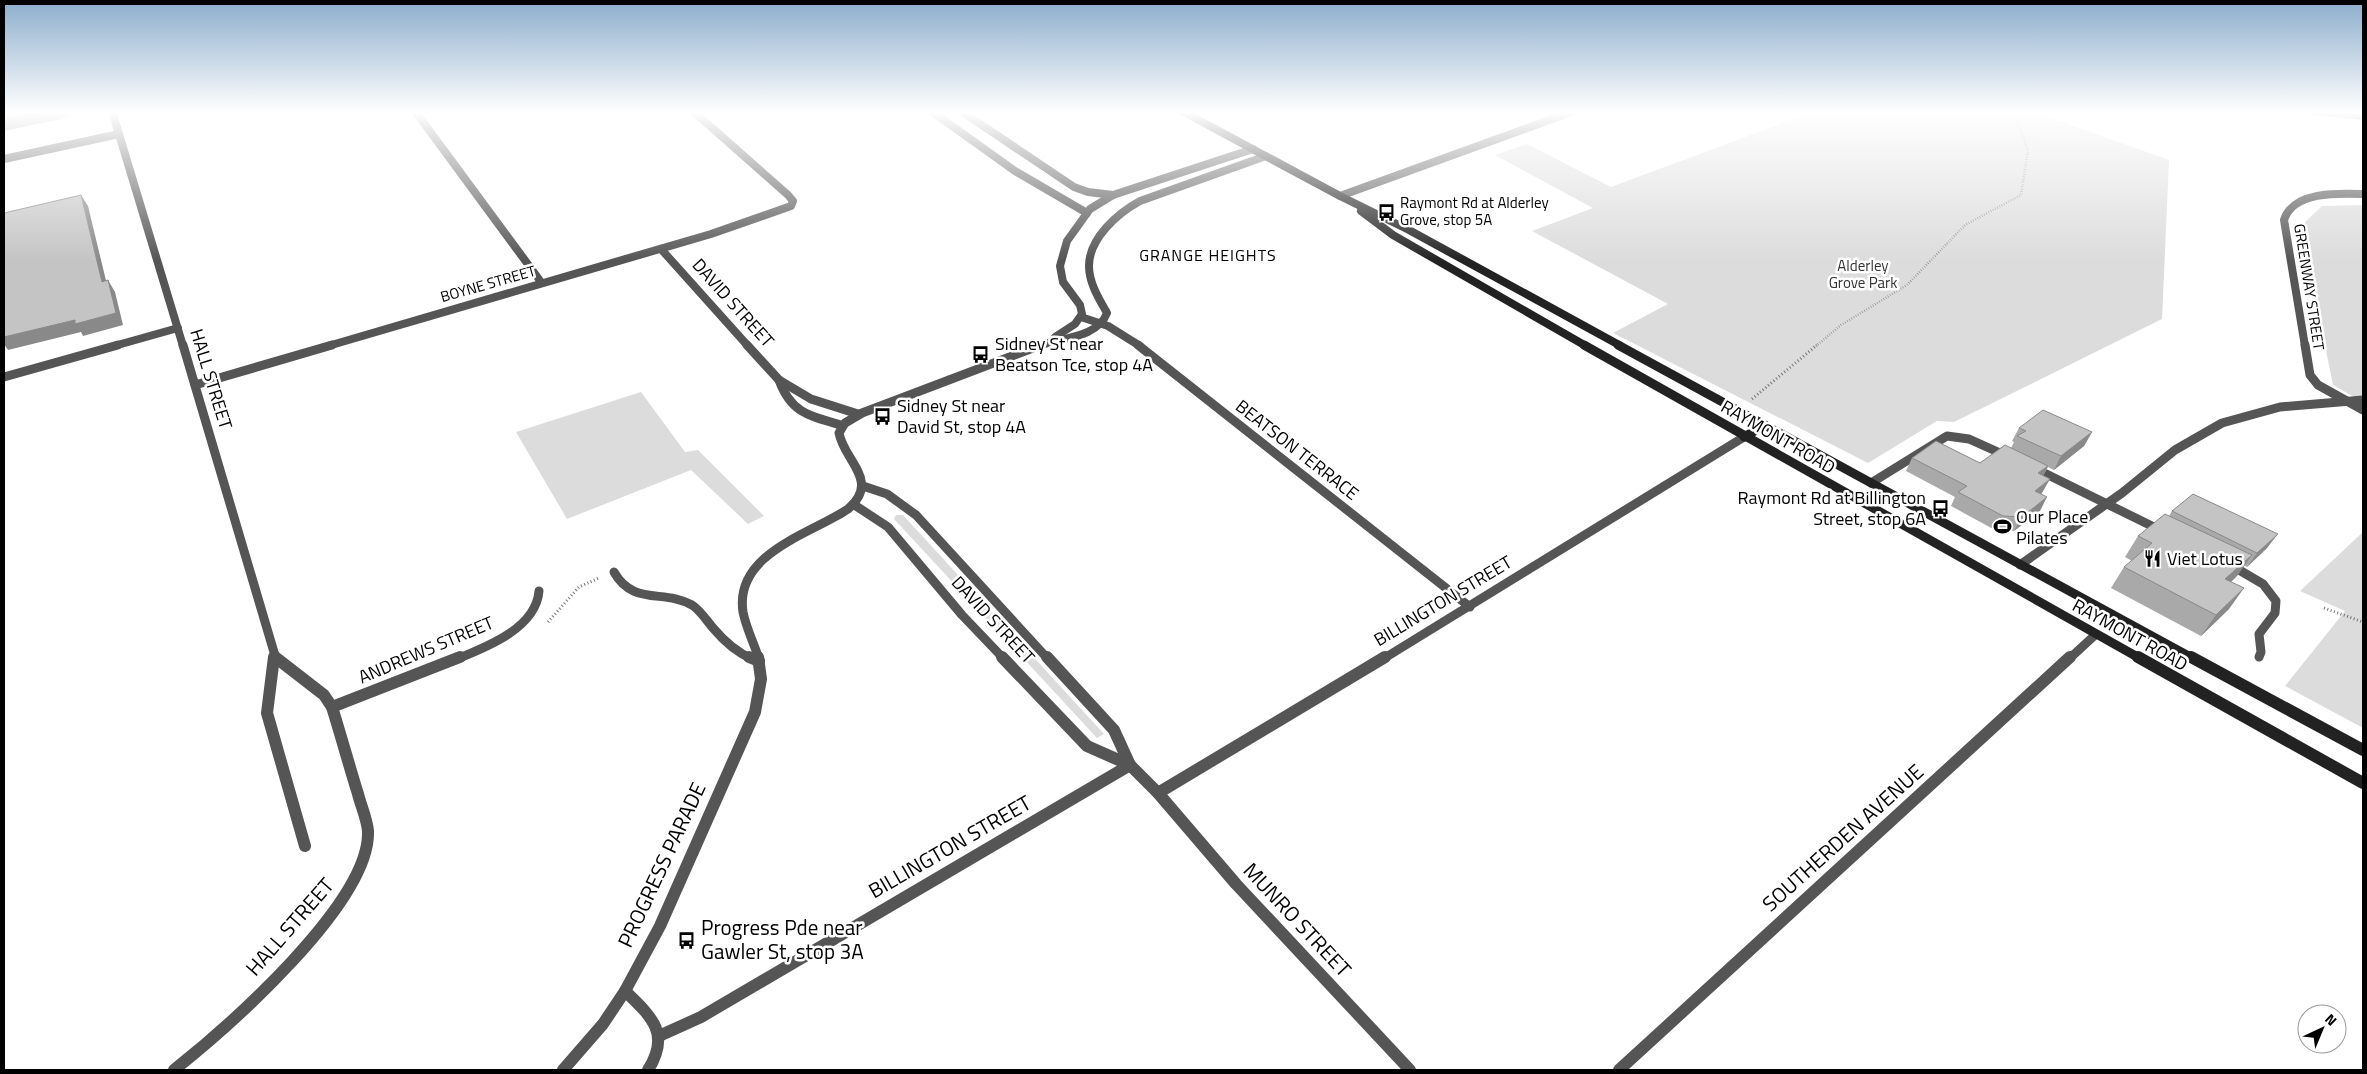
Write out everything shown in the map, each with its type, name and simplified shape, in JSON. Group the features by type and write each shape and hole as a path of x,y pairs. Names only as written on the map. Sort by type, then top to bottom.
{"main road":[{"name":"RAYMONT ROAD","path":"1275,161 1409,230 2020,565 2363,750"},
{"name":"RAYMONT ROAD","path":"1340,196 1393,235 1744,437 2363,783"},
{"path":"1744,437 1765,425"}],"street":[{"name":"HALL STREET","path":"127,161 274,657 267,713 305,846"},
{"path":"452,161 541,282"},
{"name":"BOYNE STREET","path":"195,385 541,282 660,249 789,208 793,201 750,161"},
{"path":"1001,161 1052,194 1087,213"},
{"path":"1035,161 1070,185 1088,192 1113,195"},
{"path":"1046,343 1070,328 1081,316 1082,310 1063,282 1060,266 1067,241 1087,213 1098,203 1113,195 1220,161"},
{"path":"853,504 863,486 857,466 838,440 837,432 841,425 858,414 1046,343 1086,333 1102,323 1107,313 1095,294 1089,265 1100,240 1113,220 1129,206 1252,161"},
{"path":"1340,196 1436,161"},
{"path":"1170,178 1183,186"},
{"path":"1052,194 1070,185"},
{"name":"GREENWAY STREET","path":"2346,400 2318,385 2310,375 2284,214 2289,208 2321,195 2363,194"},
{"name":"DAVID STREET","path":"660,249 779,380 811,399 858,414"},
{"name":"BEATSON TERRACE","path":"1081,316 1102,323 1130,338 1470,607"},
{"path":"4,377 178,328"},
{"name":"DAVID STREET","path":"779,380 784,397 794,408 841,425"},
{"path":"2346,400 2363,410"},
{"path":"2020,565 2106,504 2175,450 2222,423 2280,407 2363,400"},
{"path":"1871,483 1947,436 1976,441 2176,538"},
{"name":"BILLINGTON STREET","path":"1158,793 1470,607 1744,437"},
{"name":"DAVID STREET","path":"863,486 887,494 916,516 1114,730 1130,765 1158,793"},
{"name":"DAVID STREET","path":"853,504 888,526 962,615 1087,746 1130,765"},
{"name":"PROGRESS PARADE","path":"564,1070 604,1024 625,992 660,926 755,712 761,684 759,661 743,614 743,598 749,579 758,566 782,546 853,504"},
{"path":"2217,558 2263,584 2276,601 2275,613 2259,634 2261,652 2259,657"},
{"path":"614,572 619,582 628,589 639,593 682,601 694,606 726,644 738,652 759,661"},
{"name":"ANDREWS STREET","path":"332,707 478,650 509,634 530,616 538,602 538,590"},
{"name":"SOUTHERDEN AVENUE","path":"1618,1070 2095,634"},
{"name":"HALL STREET","path":"174,1070 222,1031 314,936 347,893 361,868 368,849 367,823 332,707 324,695 274,657"},
{"name":"BILLINGTON STREET","path":"660,1036 701,1017 1130,765"},
{"name":"MUNRO STREET","path":"1158,793 1236,884 1410,1070"},
{"path":"625,992 650,1015 660,1036 659,1049 648,1070"}],"path":[{"path":"1748,402 1841,325 1907,285 1965,225 2021,195 2026,161"},
{"path":"545,625 579,587 593,580 600,580"},
{"path":"2324,608 2363,622"}],"green space":[{"name":"Alderley Grove Park","path":"1506,161 1560,161 1611,187 1680,161 2169,161 2162,319 1954,422 1937,421 1868,463 1613,333 1668,304 1532,231 1593,208"},
{"path":"2363,205 2363,402 2333,385 2301,226 2322,206"},
{"path":"641,392 685,452 698,450 764,516 748,524 691,470 567,519 516,432"},
{"path":"896,515 903,515 1104,734 1097,738 894,519"},
{"path":"2363,532 2363,728 2285,686 2345,611 2300,591"}],"building":[{"path":"81,195 102,282 108,280 116,313 75,324 75,320 4,337 4,213"},
{"path":"2043,410 2092,432 2061,456 2017,436 2026,431 2019,428"},
{"path":"1936,441 1980,463 2005,445 2048,466 2038,473 2050,479 2035,491 2047,497 2022,517 2003,516 1958,492 1967,486 1912,458"},
{"path":"2193,494 2278,534 2257,553 2172,511"},
{"path":"2165,514 2252,555 2225,579 2244,588 2216,615 2124,567 2152,543 2138,536"}],"place":[{"name":"Raymont Rd at Alderley Grove, stop 5A","path":"1386,212"},
{"name":"Sidney St near Beatson Tce, stop 4A","path":"981,354"},
{"name":"Sidney St near David St, stop 4A","path":"883,416"},
{"name":"Raymont Rd at Billington Street, stop 6A","path":"1940,508"},
{"name":"Our Place Pilates","path":"2002,527"},
{"name":"Viet Lotus","path":"2153,559"},
{"name":"Progress Pde near Gawler St, stop 3A","path":"687,940"}],"district":[{"name":"GRANGE HEIGHTS","path":"1208,255"}]}
